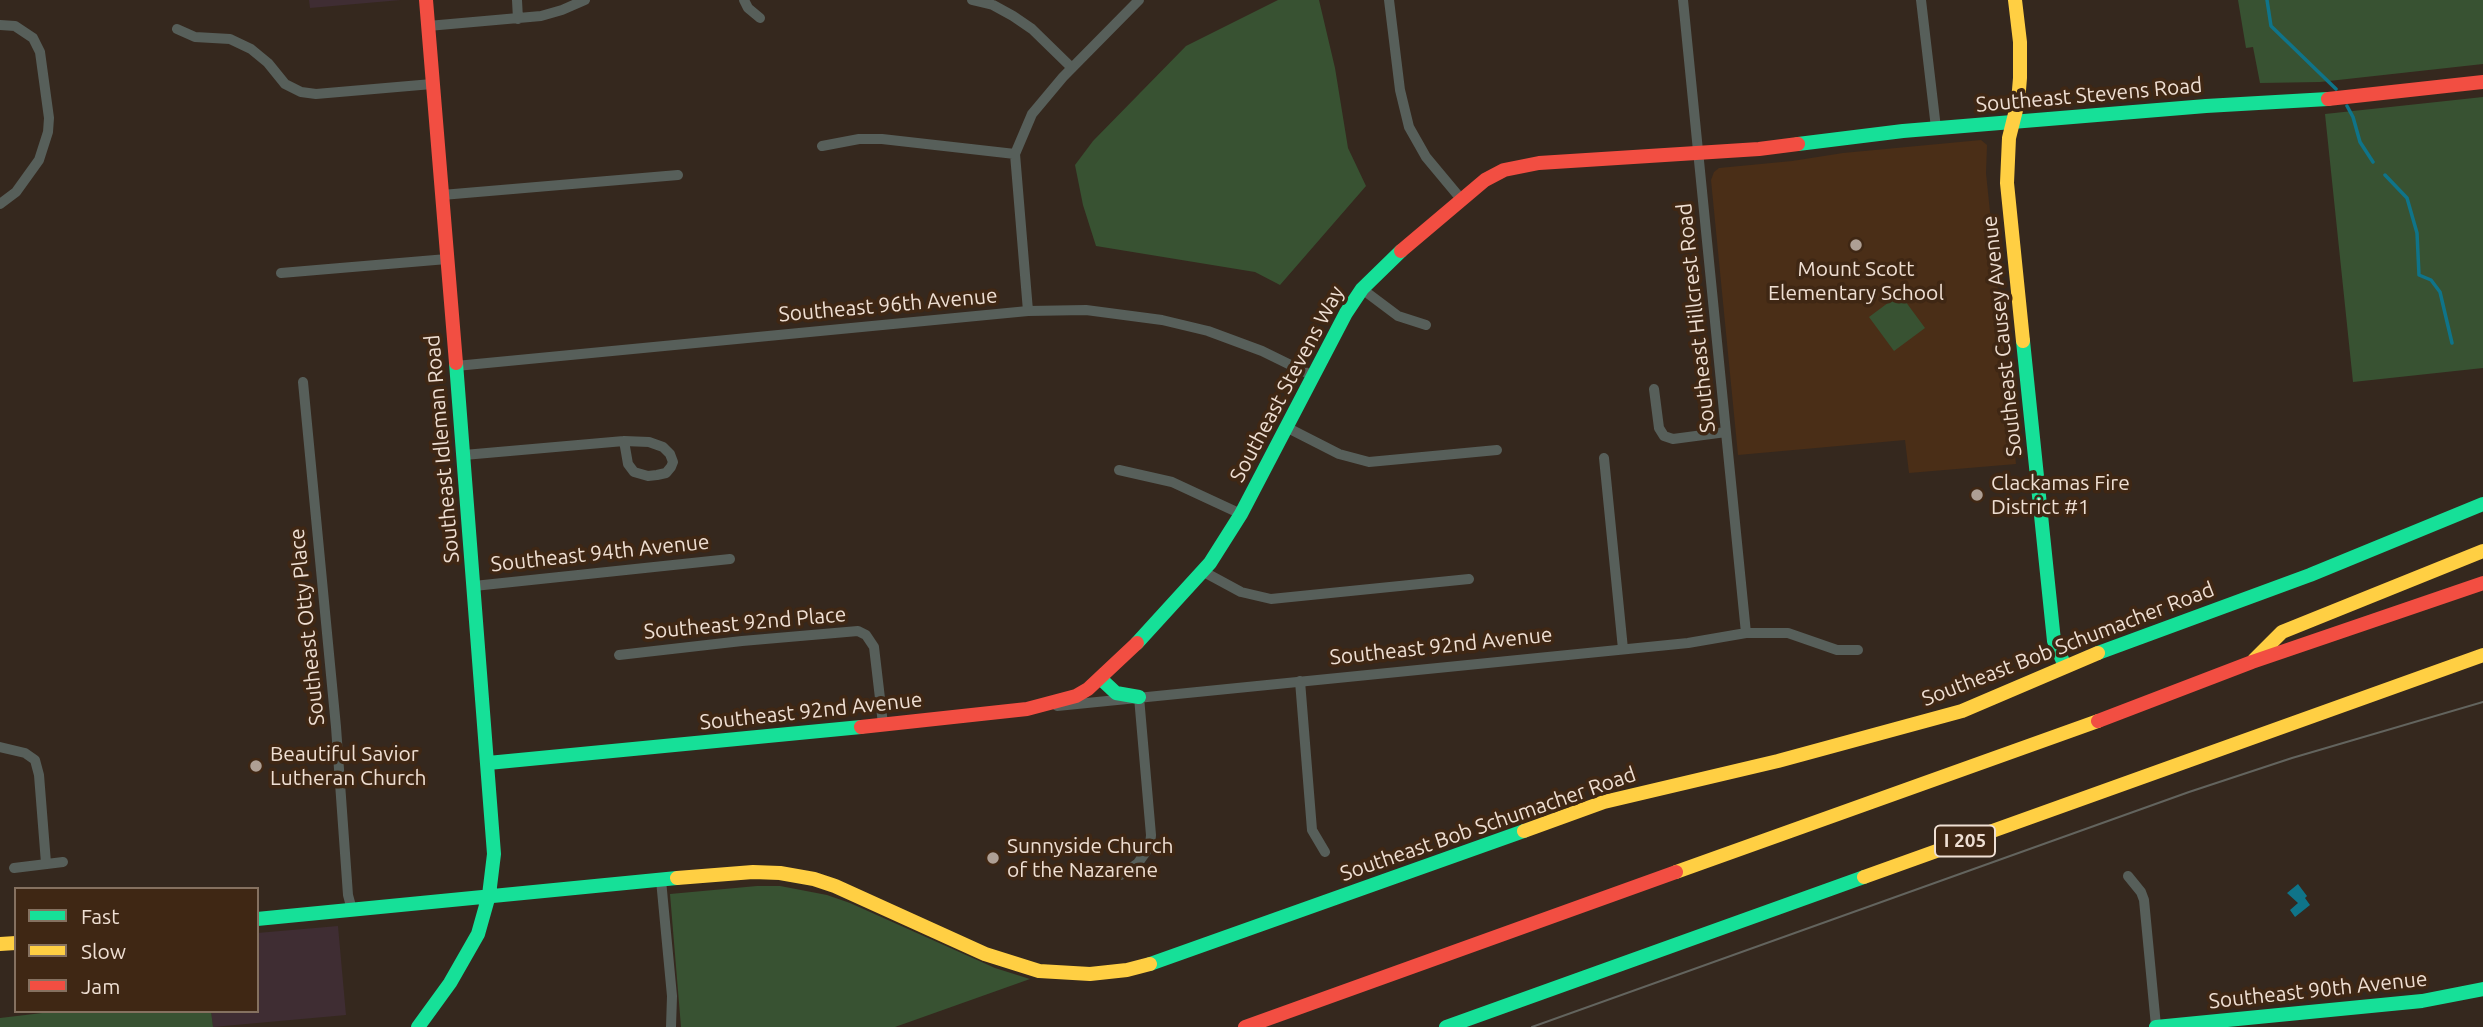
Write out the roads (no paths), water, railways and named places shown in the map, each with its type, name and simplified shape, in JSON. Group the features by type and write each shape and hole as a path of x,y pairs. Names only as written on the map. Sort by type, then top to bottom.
{"main road":[{"name":"Southeast Idleman Road","path":"418,1027 450,983 481,926 489,895 494,842 426,0"},
{"name":"Southeast Causey Avenue","path":"2015,0 2021,59 2018,102 2008,160 2009,204 2054,641 2065,666"},
{"name":"Southeast Stevens Road","path":"1699,153 1759,149 2013,121 2329,99 2483,82"},
{"name":"Southeast Stevens Way","path":"1045,706 1076,696 1101,679 1204,572 1241,514 1312,376 1362,289 1461,199 1495,174 1518,166 1699,153"},
{"name":"Southeast Bob Schumacher Road","path":"489,895 752,872 814,878 985,954 1014,964 1060,973 1118,971 1156,962 1588,807 1940,718 1990,701 2065,666 2310,575 2483,504"},
{"path":"2252,662 2282,632 2483,551"},
{"path":"1245,1027 2148,703 2252,662 2483,583"},
{"name":"I 205","path":"1446,1027 2483,655"},
{"name":"Southeast 92nd Avenue","path":"1101,679 1116,693 1139,697"},
{"name":"Southeast 92nd Avenue","path":"488,763 1045,706"},
{"path":"259,919 489,895"},
{"name":"Southeast 90th Avenue","path":"2156,1027 2422,1001 2483,989"}],"street":[{"path":"517,0 518,19"},
{"path":"428,26 518,19 562,10 585,0"},
{"path":"744,0 748,8 760,18"},
{"path":"972,0 993,5 1013,16 1032,29 1072,68"},
{"path":"1028,311 1015,154 1032,114 1072,68 1139,0"},
{"path":"1389,0 1400,90 1409,127 1426,157 1461,199"},
{"name":"Southeast Hillcrest Road","path":"1683,0 1746,633"},
{"path":"1921,0 1936,128"},
{"path":"0,25 15,26 33,38 40,52 49,118 48,132 38,160 16,192 0,204"},
{"path":"177,29 195,37 230,39 251,49 268,63 285,84 301,92 316,94 432,84"},
{"path":"822,146 859,139 882,139 1015,154"},
{"path":"442,195 678,175"},
{"path":"281,273 447,259"},
{"path":"1362,289 1398,316 1426,325"},
{"name":"Southeast 96th Avenue","path":"456,366 1028,311 1086,310 1161,320 1208,331 1237,341 1312,376"},
{"name":"Southeast Otty Place","path":"303,382 337,735 348,895 352,910"},
{"path":"1654,389 1659,428 1664,436 1673,439 1726,432"},
{"path":"1286,427 1339,454 1369,462 1497,450"},
{"path":"464,454 624,441 649,442 663,447 670,454 673,461 671,467 666,473 657,475 648,476 634,472 628,464 624,441"},
{"path":"1604,458 1623,649"},
{"path":"1119,471 1149,475 1172,482 1241,514"},
{"name":"Southeast 94th Avenue","path":"474,586 730,559"},
{"path":"1204,572 1241,592 1271,599 1469,579"},
{"name":"Southeast 92nd Place","path":"619,655 858,631 866,635 874,647 883,724"},
{"name":"Southeast 92nd Avenue","path":"1045,706 1688,643 1746,633 1788,633 1837,650 1858,650"},
{"path":"1300,681 1312,830 1325,852"},
{"path":"1121,875 1146,854 1151,835 1139,697"},
{"path":"0,747 25,753 35,760 39,775 46,863"},
{"path":"14,867 63,862"},
{"path":"2128,876 2144,900 2156,1027"},
{"path":"661,880 672,996 671,1027"}],"water":[{"path":"2298,884 2310,905 2295,917 2290,910 2298,903 2287,893"}],"waterway":[{"path":"2267,0 2271,26 2336,89"},
{"path":"2347,106 2360,142 2373,162"},
{"path":"2385,175 2407,198 2417,233 2419,275 2431,280 2440,292 2452,343"}],"tram line":[{"path":"1532,1027 2189,792 2292,758 2483,702"}],"place":[{"name":"Mount Scott Elementary School","path":"1856,245"},
{"name":"Clackamas Fire District #1","path":"1977,495"},
{"name":"Beautiful Savior Lutheran Church","path":"256,766"},
{"name":"Sunnyside Church of the Nazarene","path":"993,858"}]}
